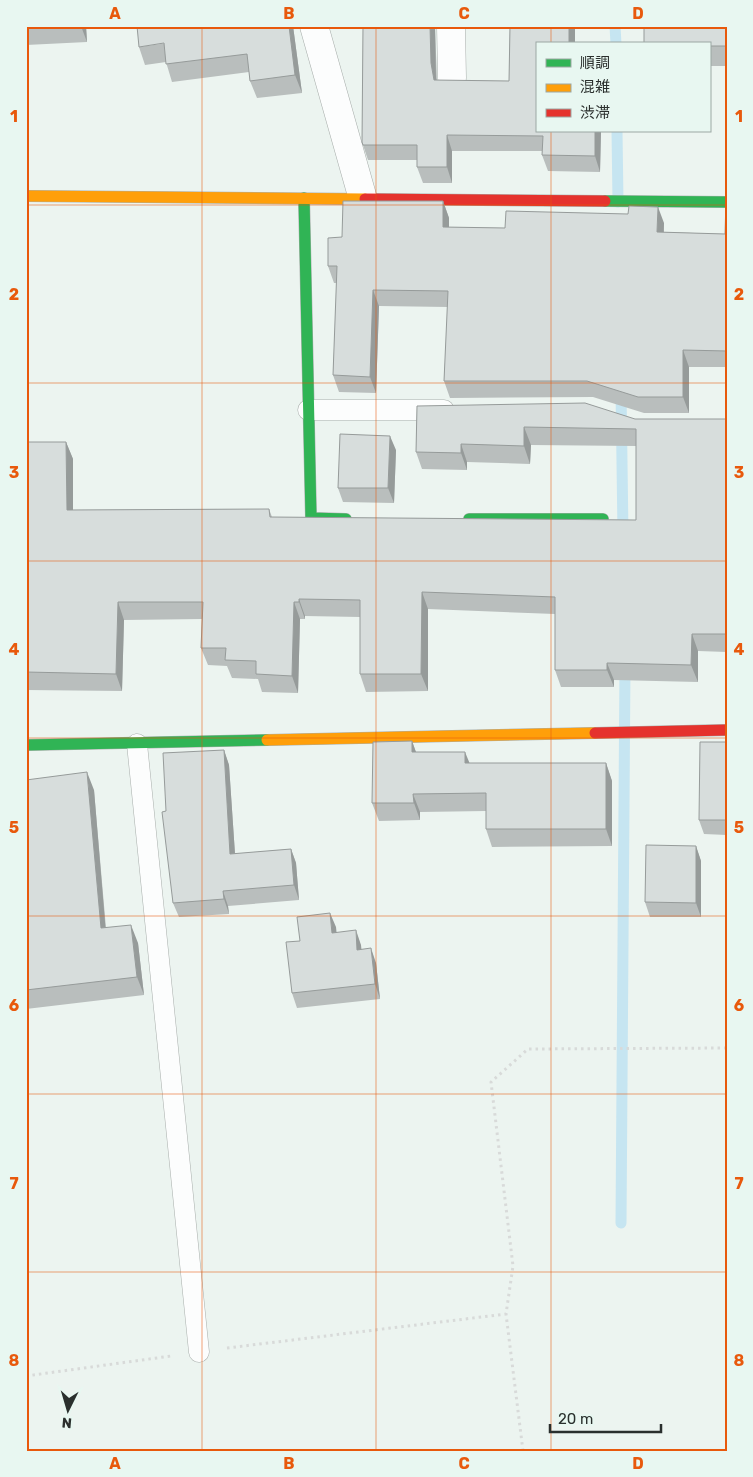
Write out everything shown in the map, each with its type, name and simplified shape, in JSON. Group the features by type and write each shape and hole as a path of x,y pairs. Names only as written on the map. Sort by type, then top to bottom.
{"street":[{"path":"314,26 363,199"},
{"path":"451,26 452,78"},
{"path":"26,196 727,202"},
{"path":"304,198 311,518 360,519"},
{"path":"457,519 603,519"},
{"path":"26,745 727,730"}],"lane":[{"path":"308,410 465,410"},
{"path":"137,744 199,1352"}],"path":[{"path":"523,1451 506,1314 514,1266 491,1082 528,1049 727,1048"},
{"path":"26,1376 199,1352 506,1314"}],"building":[{"path":"137,26 289,26 295,75 250,81 247,54 166,64 164,43 139,47"},
{"path":"363,26 430,26 431,63 434,80 509,81 510,26 569,26 569,42 536,42 536,132 595,132 595,156 542,155 543,136 447,135 447,167 417,167 417,145 363,145"},
{"path":"644,26 727,26 727,46 710,46 710,42 644,42"},
{"path":"726,200 727,351 683,350 683,397 638,397 587,381 444,381 448,291 373,290 370,377 333,375 337,266 328,266 328,238 342,237 343,201 443,201 443,227 505,228 506,211 628,214 629,206 658,207 657,232 725,234"},
{"path":"585,403 635,419 727,419 727,634 692,634 691,665 607,663 607,670 555,670 555,597 422,592 421,674 360,674 360,600 299,599 299,602 294,602 292,676 256,674 256,661 225,660 226,648 201,648 203,602 118,602 116,674 26,672 26,442 66,442 67,510 269,509 270,517 636,520 636,429 524,427 524,446 461,444 461,453 416,452 417,406"},
{"path":"340,434 390,436 388,488 338,488"},
{"path":"412,741 412,752 465,752 465,763 606,763 606,829 486,829 486,793 413,794 414,803 372,803 373,742"},
{"path":"700,742 727,742 727,820 699,820"},
{"path":"224,750 230,854 291,849 294,885 223,891 224,899 173,903 162,812 166,811 163,753"},
{"path":"87,772 101,928 131,925 137,977 26,990 26,780"},
{"path":"646,845 696,846 696,903 645,902"},
{"path":"330,913 332,933 356,930 357,950 371,948 375,984 292,993 286,942 300,941 297,917"}],"waterway":[{"path":"615,26 616,42"},
{"path":"617,132 618,202"},
{"path":"621,390 623,534"},
{"path":"621,1223 625,665"}],"traffic: fast":[{"path":"304,198 311,518 346,519"},
{"path":"605,201 727,202"},
{"path":"469,519 603,519"},
{"path":"26,745 267,740"}],"traffic: slow":[{"path":"26,196 365,199"},
{"path":"267,740 595,733"}],"traffic: jam":[{"path":"365,199 605,201"},
{"path":"595,733 727,730"}]}
